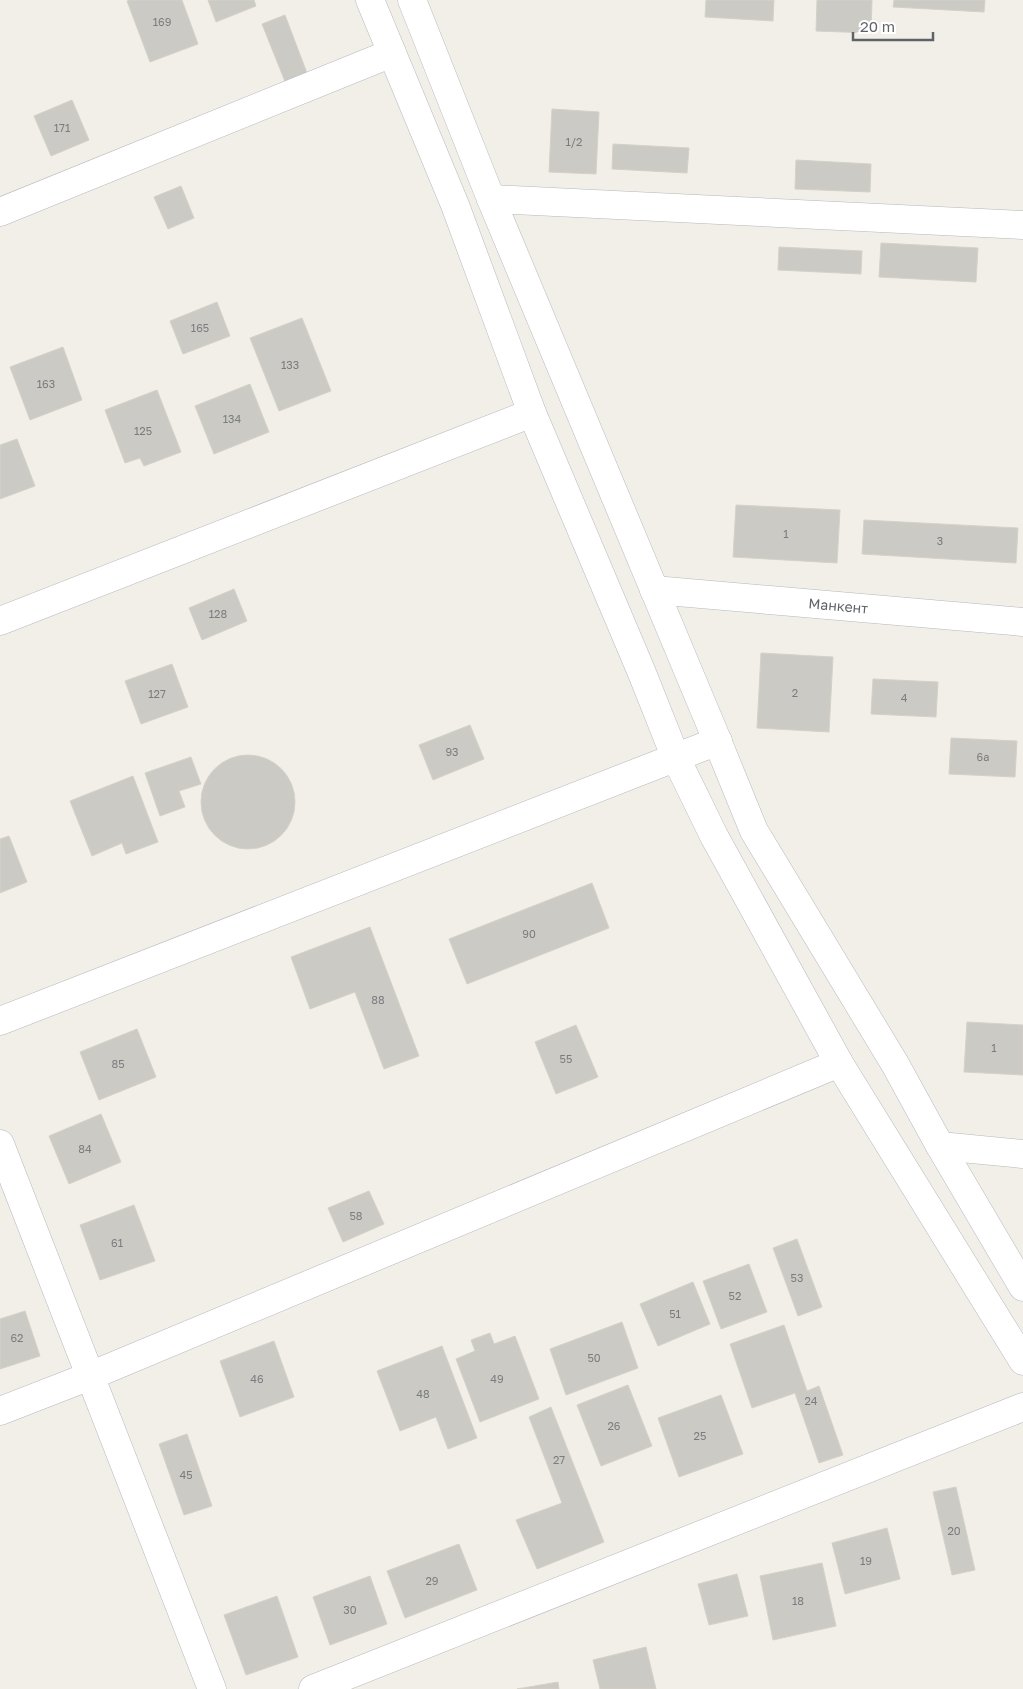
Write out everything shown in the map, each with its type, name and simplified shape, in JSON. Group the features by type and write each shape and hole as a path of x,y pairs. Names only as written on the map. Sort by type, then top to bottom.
{"street":[{"path":"370,0 455,205 532,413 675,756 714,836 838,1063 1023,1361"},
{"path":"412,0 491,199 754,831 895,1064 940,1146 1023,1287"},
{"path":"0,212 392,54"},
{"path":"491,199 1023,225"},
{"path":"0,621 532,413"},
{"name":"Манкент","path":"654,590 1023,622"},
{"path":"0,1021 675,756 718,741"},
{"path":"0,1411 90,1376 838,1063"},
{"path":"0,1144 212,1689"},
{"path":"940,1146 1023,1154"},
{"path":"313,1689 1023,1406"}],"building":[{"path":"182,0 198,44 150,62 127,1"},
{"path":"208,0 254,0 256,6 216,22"},
{"path":"706,0 774,0 773,21 705,17"},
{"path":"817,0 872,0 871,33 816,31"},
{"path":"894,0 985,0 984,12 893,7"},
{"path":"285,15 310,81 288,89 262,24"},
{"path":"72,100 89,140 51,156 34,116"},
{"path":"552,109 599,112 596,174 549,172"},
{"path":"613,144 689,148 687,173 612,169"},
{"path":"796,160 871,164 870,192 795,189"},
{"path":"181,186 194,218 168,229 154,197"},
{"path":"881,243 978,248 976,282 879,277"},
{"path":"779,247 862,251 861,274 778,270"},
{"path":"217,302 230,336 183,354 170,321"},
{"path":"302,318 331,391 279,411 250,338"},
{"path":"63,347 82,400 30,420 10,367"},
{"path":"250,384 269,432 214,454 195,406"},
{"path":"157,390 181,452 144,466 140,458 125,463 105,410"},
{"path":"17,439 35,486 0,499 0,445"},
{"path":"736,505 840,510 837,563 733,557"},
{"path":"864,520 1018,528 1016,563 862,554"},
{"path":"234,589 247,621 202,640 189,608"},
{"path":"761,653 833,657 829,732 757,728"},
{"path":"172,664 188,707 141,724 125,681"},
{"path":"873,679 938,682 936,717 871,714"},
{"path":"470,725 484,759 433,780 419,745"},
{"path":"951,738 1017,741 1015,777 949,774"},
{"path":"248,755 266,759 281,769 291,784 295,802 291,820 281,835 266,845 248,849 230,845 215,835 205,820 201,802 205,784 215,769 230,759"},
{"path":"191,757 201,784 179,791 185,807 160,816 145,773"},
{"path":"133,776 158,842 126,854 122,843 92,856 70,801"},
{"path":"9,836 27,882 0,893 0,839"},
{"path":"592,883 609,928 467,984 449,939"},
{"path":"370,927 419,1056 384,1069 355,992 310,1009 291,957"},
{"path":"967,1022 1023,1025 1023,1075 964,1072"},
{"path":"576,1025 598,1077 556,1094 535,1042"},
{"path":"137,1029 156,1077 99,1100 80,1052"},
{"path":"101,1114 121,1162 69,1184 49,1136"},
{"path":"369,1191 384,1224 343,1242 328,1208"},
{"path":"134,1205 155,1261 100,1280 80,1225"},
{"path":"797,1239 822,1307 798,1316 773,1248"},
{"path":"749,1264 767,1312 721,1329 703,1281"},
{"path":"693,1282 710,1324 658,1346 640,1304"},
{"path":"25,1311 40,1356 0,1369 0,1319"},
{"path":"622,1322 638,1368 566,1395 550,1349"},
{"path":"784,1325 807,1391 819,1386 843,1455 819,1463 795,1393 752,1408 730,1344"},
{"path":"490,1333 494,1344 515,1336 539,1399 480,1422 456,1359 475,1351 471,1340"},
{"path":"274,1341 294,1397 240,1417 220,1361"},
{"path":"442,1346 477,1438 448,1449 436,1417 400,1431 377,1371"},
{"path":"628,1385 652,1446 601,1466 577,1405"},
{"path":"721,1395 743,1454 679,1477 658,1418"},
{"path":"551,1407 604,1542 537,1569 516,1520 562,1503 529,1417"},
{"path":"187,1434 212,1506 184,1515 159,1444"},
{"path":"956,1487 975,1570 952,1575 933,1492"},
{"path":"887,1528 900,1579 845,1594 832,1543"},
{"path":"459,1544 477,1590 405,1618 387,1571"},
{"path":"822,1563 836,1626 773,1640 760,1576"},
{"path":"737,1574 748,1616 709,1625 698,1584"},
{"path":"370,1576 387,1624 330,1645 313,1597"},
{"path":"277,1596 298,1657 246,1675 224,1615"},
{"path":"646,1647 656,1689 600,1689 593,1660"},
{"path":"558,1682 559,1689 517,1689"}]}
